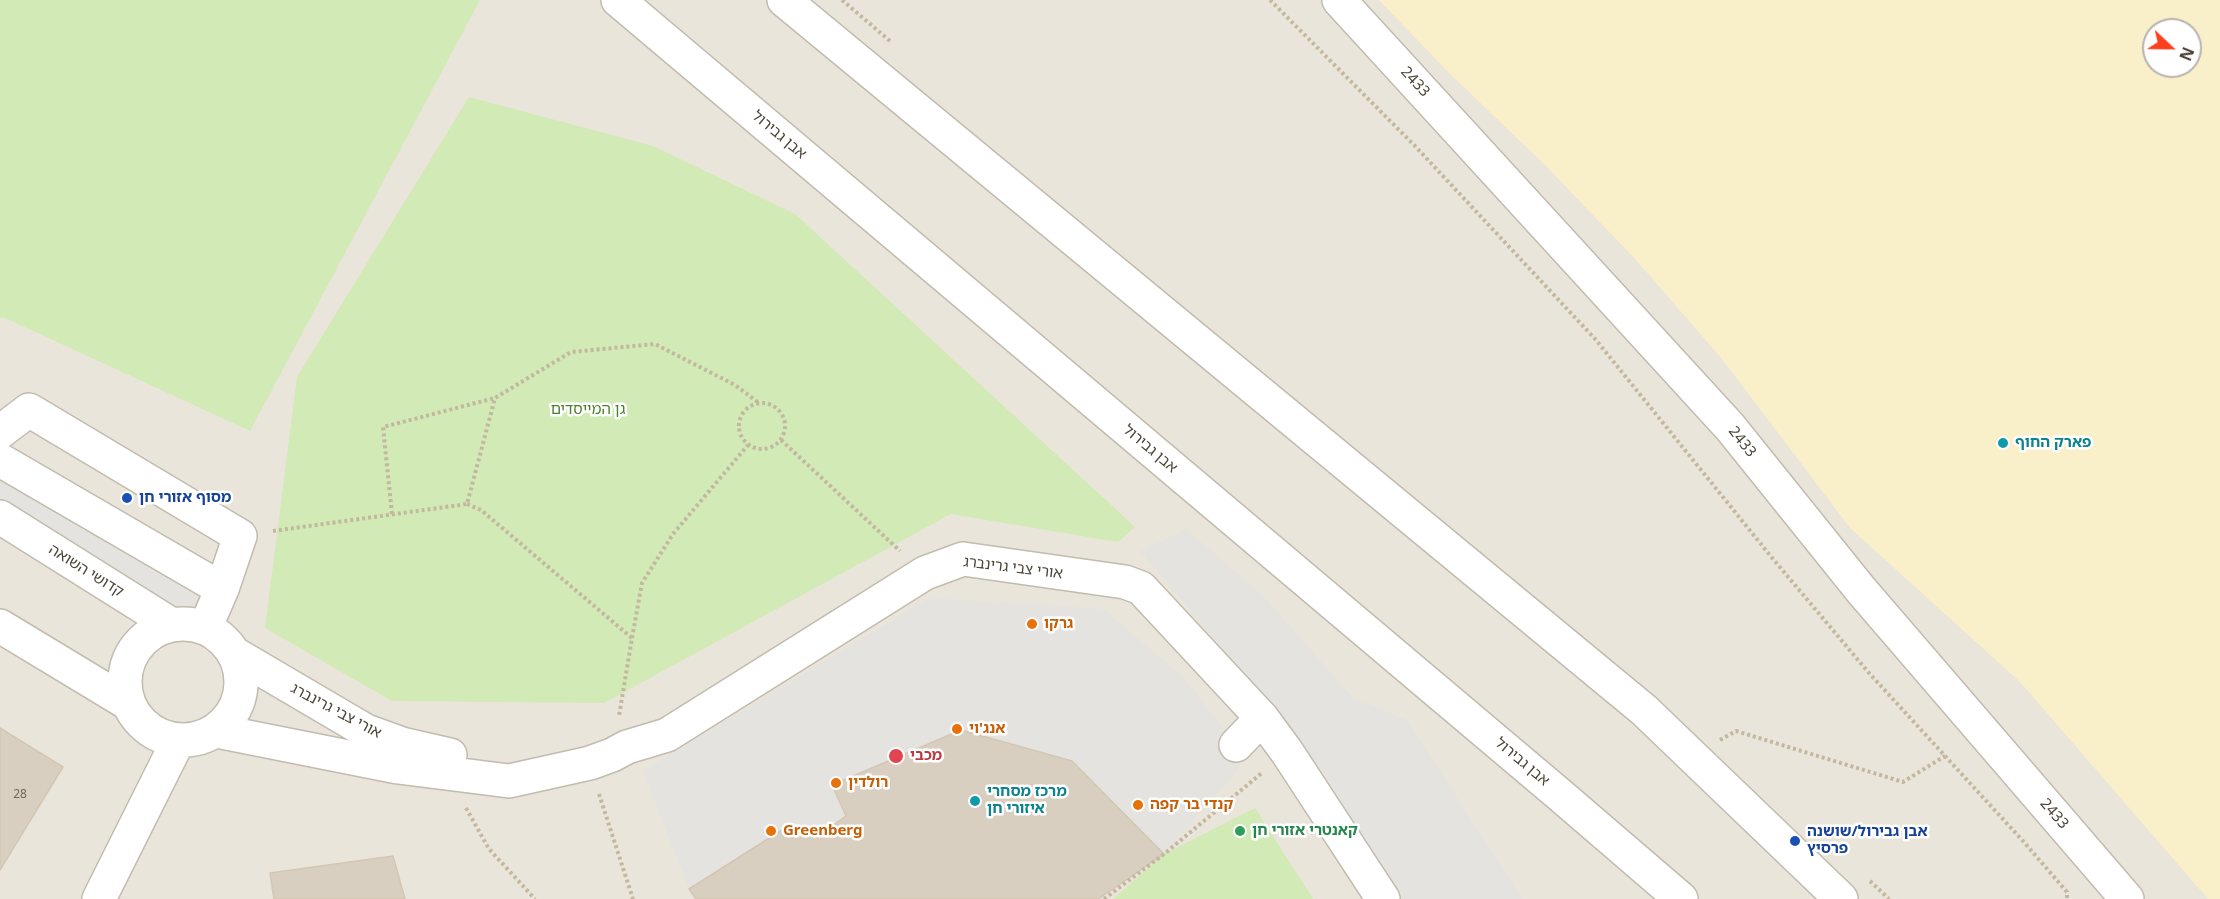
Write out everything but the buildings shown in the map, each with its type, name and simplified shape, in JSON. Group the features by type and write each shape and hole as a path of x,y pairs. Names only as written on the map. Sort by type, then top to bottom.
{"street":[{"name":"אבן גבירול","path":"618,0 1681,899"},
{"path":"784,0 1635,702 1841,899"},
{"name":"2433","path":"1339,0 1730,426 1861,590 2127,899"},
{"path":"0,432 29,410 240,536 222,589 205,628"},
{"path":"0,460 222,589"},
{"name":"קדושי השואה","path":"0,517 172,625"},
{"name":"אורי צבי גרינברג","path":"217,730 398,767 509,781 601,759 627,747 667,735 925,573 963,559 1125,582 1150,580 1287,752 1383,899"},
{"path":"189,624 205,628 217,634 235,654 241,670 242,687 238,704 230,719 217,730 199,739 178,741 163,737 149,730 137,718 129,704 125,687 126,670 132,654 149,636 172,625 189,624"},
{"path":"0,626 129,704"},
{"name":"אורי צבי גרינברג","path":"235,654 366,731 402,744 446,753 509,781"},
{"path":"1236,745 1262,718"},
{"path":"99,899 178,741"}],"path":[{"path":"1270,0 1415,146 1596,340 1773,559 1869,673 2067,892 2067,899"},
{"path":"392,514 383,427 495,398 571,352 655,344 735,385 759,403"},
{"path":"467,504 495,398"},
{"path":"759,403 771,404 784,417 784,435 772,448 753,448 740,435 740,417 753,404 759,403"},
{"path":"781,440 925,573"},
{"path":"633,899 601,759 632,638 642,583 673,534 748,445"},
{"path":"240,536 467,504 481,510 632,638"},
{"path":"1692,756 1736,731 1904,782 1945,756"},
{"path":"1104,899 1164,854 1287,752"},
{"path":"447,773 489,849 535,899"}],"shaded area":[{"path":"0,0 2220,0 2220,899 0,899"},
{"path":"0,476 207,599 194,621 0,505"},
{"path":"1186,529 1263,596 1352,697 1407,720 1522,899 1393,899 1301,741 1140,551"},
{"path":"929,598 1103,609 1183,677 1236,745 1239,769 1164,854 1072,761 961,730 833,785 846,816 822,833 782,830 689,889 643,771"}],"green space":[{"path":"0,0 480,0 250,431 5,318 0,318"},
{"name":"גן המייסדים","path":"469,97 653,146 795,214 1135,527 1118,542 951,514 604,703 392,701 265,628 297,377"},
{"name":"קאנטרי אזורי חן","path":"1255,808 1313,899 1113,899 1164,854"}],"sand":[{"name":"פארק החוף","path":"1379,0 2220,0 2220,899 2208,899 2020,682 1850,528 1722,359 1636,260 1545,165 1448,72"}],"place":[{"name":"פארק החוף","path":"2003,443"},
{"name":"מסוף אזורי חן","path":"127,498"},
{"name":"גרקו","path":"1032,624"},
{"name":"אנג'וי","path":"957,729"},
{"name":"מכבי","path":"896,756"},
{"name":"רולדין","path":"836,783"},
{"name":"מרכז מסחרי איזורי חן","path":"975,801"},
{"name":"קנדי בר קפה","path":"1138,805"},
{"name":"Greenberg","path":"771,831"},
{"name":"קאנטרי אזורי חן","path":"1240,831"},
{"name":"אבן גבירול/שושנה פרסיץ","path":"1795,841"}]}
